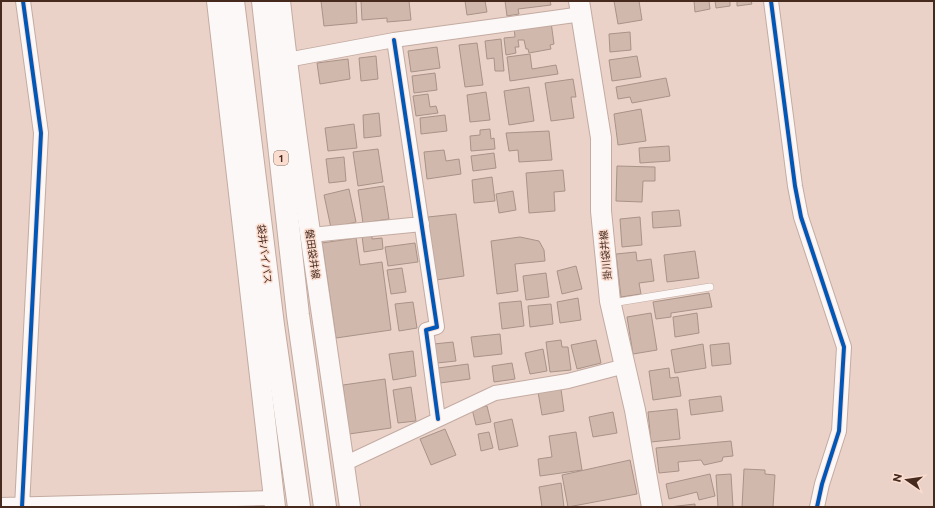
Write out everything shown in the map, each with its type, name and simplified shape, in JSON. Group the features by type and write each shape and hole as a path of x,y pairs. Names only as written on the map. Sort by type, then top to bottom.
{"highway":[{"name":"袋井バイパス","path":"233,1 273,325 299,507"},
{"name":"1","path":"263,1 298,315 325,507"}],"main road":[{"path":"217,1 274,503"},
{"name":"磐田袋井線","path":"280,1 310,235 350,507"},
{"name":"掛川袋井線","path":"580,8 601,138 601,211 610,303 635,410 652,507"}],"street":[{"path":"22,506 41,133 23,1"},
{"path":"771,1 795,186 801,217 844,347 839,431 822,484 817,507"},
{"path":"287,60 580,8"},
{"path":"394,40 437,326 426,330 438,419"},
{"path":"310,235 422,224"},
{"path":"344,464 495,393 568,381 625,366"},
{"path":"1,505 274,503"}],"lane":[{"path":"610,303 710,287"}],"building":[{"path":"321,1 356,1 357,23 324,26"},
{"path":"361,1 409,1 411,20 387,22 387,18 362,20"},
{"path":"465,1 485,1 487,12 467,15"},
{"path":"505,1 550,1 551,5 518,9 519,14 507,16"},
{"path":"614,1 639,1 642,20 618,24"},
{"path":"694,1 709,1 710,9 695,12"},
{"path":"715,1 730,1 730,6 716,8"},
{"path":"737,1 751,1 752,4 737,6"},
{"path":"551,22 554,44 550,45 551,49 529,53 528,49 526,49 524,40 518,40 519,47 515,47 516,53 506,55 504,38 515,37 514,28"},
{"path":"630,32 631,50 610,52 609,34"},
{"path":"501,39 504,71 495,71 494,58 487,59 485,41"},
{"path":"477,43 483,85 465,87 459,45"},
{"path":"437,47 440,68 411,72 408,51"},
{"path":"530,54 532,69 556,65 558,74 510,81 507,57"},
{"path":"376,56 378,79 361,81 359,58"},
{"path":"637,56 641,77 612,81 609,60"},
{"path":"348,59 350,79 320,84 317,63"},
{"path":"435,73 437,90 414,93 412,76"},
{"path":"666,78 670,96 632,103 630,97 618,99 616,87"},
{"path":"573,79 576,97 571,97 574,118 551,121 545,83"},
{"path":"529,87 534,121 509,125 504,91"},
{"path":"486,92 490,120 470,122 467,95"},
{"path":"428,94 430,107 436,106 438,113 416,116 413,96"},
{"path":"641,109 646,141 618,145 614,114"},
{"path":"379,113 381,136 364,138 363,115"},
{"path":"445,115 447,131 421,134 420,118"},
{"path":"354,124 357,148 328,151 325,128"},
{"path":"490,129 491,139 494,138 495,149 471,151 470,136 480,135 480,130"},
{"path":"549,131 552,160 519,162 518,150 509,151 506,133"},
{"path":"669,146 670,161 640,163 639,148"},
{"path":"378,149 383,182 358,186 353,152"},
{"path":"444,150 446,161 459,159 461,174 427,179 424,152"},
{"path":"494,153 496,168 473,171 471,156"},
{"path":"344,157 346,181 329,183 326,159"},
{"path":"617,166 655,167 655,181 643,181 642,202 616,201"},
{"path":"563,170 565,191 554,192 555,211 529,213 526,173"},
{"path":"492,177 495,201 474,203 472,180"},
{"path":"384,186 389,219 363,223 358,190"},
{"path":"349,189 356,222 331,228 324,195"},
{"path":"513,191 516,210 499,213 496,194"},
{"path":"679,210 681,226 653,228 652,212"},
{"path":"456,214 464,276 436,280 428,217"},
{"path":"640,217 642,245 622,247 620,219"},
{"path":"372,235 372,239 382,238 383,249 364,252 362,236"},
{"path":"520,237 539,241 544,250 545,261 515,264 518,291 497,294 491,241"},
{"path":"356,238 360,265 382,262 391,330 336,338 322,243"},
{"path":"415,243 418,262 388,266 385,247"},
{"path":"695,251 699,278 667,282 664,255"},
{"path":"636,252 637,261 651,259 654,281 639,283 641,294 621,297 616,254"},
{"path":"576,266 582,289 562,294 557,271"},
{"path":"402,268 406,292 391,294 387,270"},
{"path":"546,273 549,297 526,300 523,276"},
{"path":"709,293 712,307 671,313 671,317 656,319 653,302"},
{"path":"578,298 581,320 560,323 557,302"},
{"path":"521,301 524,326 502,329 499,303"},
{"path":"413,302 417,328 399,331 395,304"},
{"path":"551,304 553,324 530,327 528,306"},
{"path":"651,313 657,350 633,354 627,317"},
{"path":"697,313 699,333 675,337 673,317"},
{"path":"500,334 502,354 474,357 471,337"},
{"path":"561,340 562,347 568,347 571,370 550,372 546,342"},
{"path":"596,340 601,363 577,369 571,345"},
{"path":"453,342 456,361 437,363 434,344"},
{"path":"729,343 731,364 712,366 710,345"},
{"path":"703,344 706,368 675,373 671,350"},
{"path":"543,349 547,371 530,374 525,353"},
{"path":"413,351 416,376 393,380 389,354"},
{"path":"512,363 515,379 494,382 492,366"},
{"path":"468,364 470,379 440,383 438,368"},
{"path":"669,368 670,378 678,377 681,396 653,400 649,371"},
{"path":"385,379 391,428 349,434 343,385"},
{"path":"411,387 416,421 398,423 393,390"},
{"path":"561,389 564,411 542,415 538,392"},
{"path":"721,396 723,411 691,415 689,400"},
{"path":"487,406 491,422 476,425 472,409"},
{"path":"677,409 680,439 651,442 648,412"},
{"path":"613,412 617,433 593,437 589,417"},
{"path":"512,419 518,446 499,450 494,423"},
{"path":"445,429 456,455 431,465 420,439"},
{"path":"489,432 493,448 481,451 478,434"},
{"path":"576,432 582,470 540,476 538,459 552,457 549,436"},
{"path":"731,441 733,456 723,457 722,461 704,465 701,460 678,462 679,471 659,473 656,448"},
{"path":"630,460 637,494 568,507 562,475"},
{"path":"744,469 765,470 765,474 775,475 773,507 742,507"},
{"path":"710,474 715,496 699,500 697,492 669,499 666,484"},
{"path":"731,474 733,507 718,507 716,475"},
{"path":"561,483 564,507 542,507 539,487"},
{"path":"695,504 695,507 669,507"}],"cycle path":[{"path":"22,507 41,133 23,1"},
{"path":"771,1 795,186 801,217 844,347 839,431 822,484 817,507"},
{"path":"394,40 437,327 426,330 438,419"}]}
